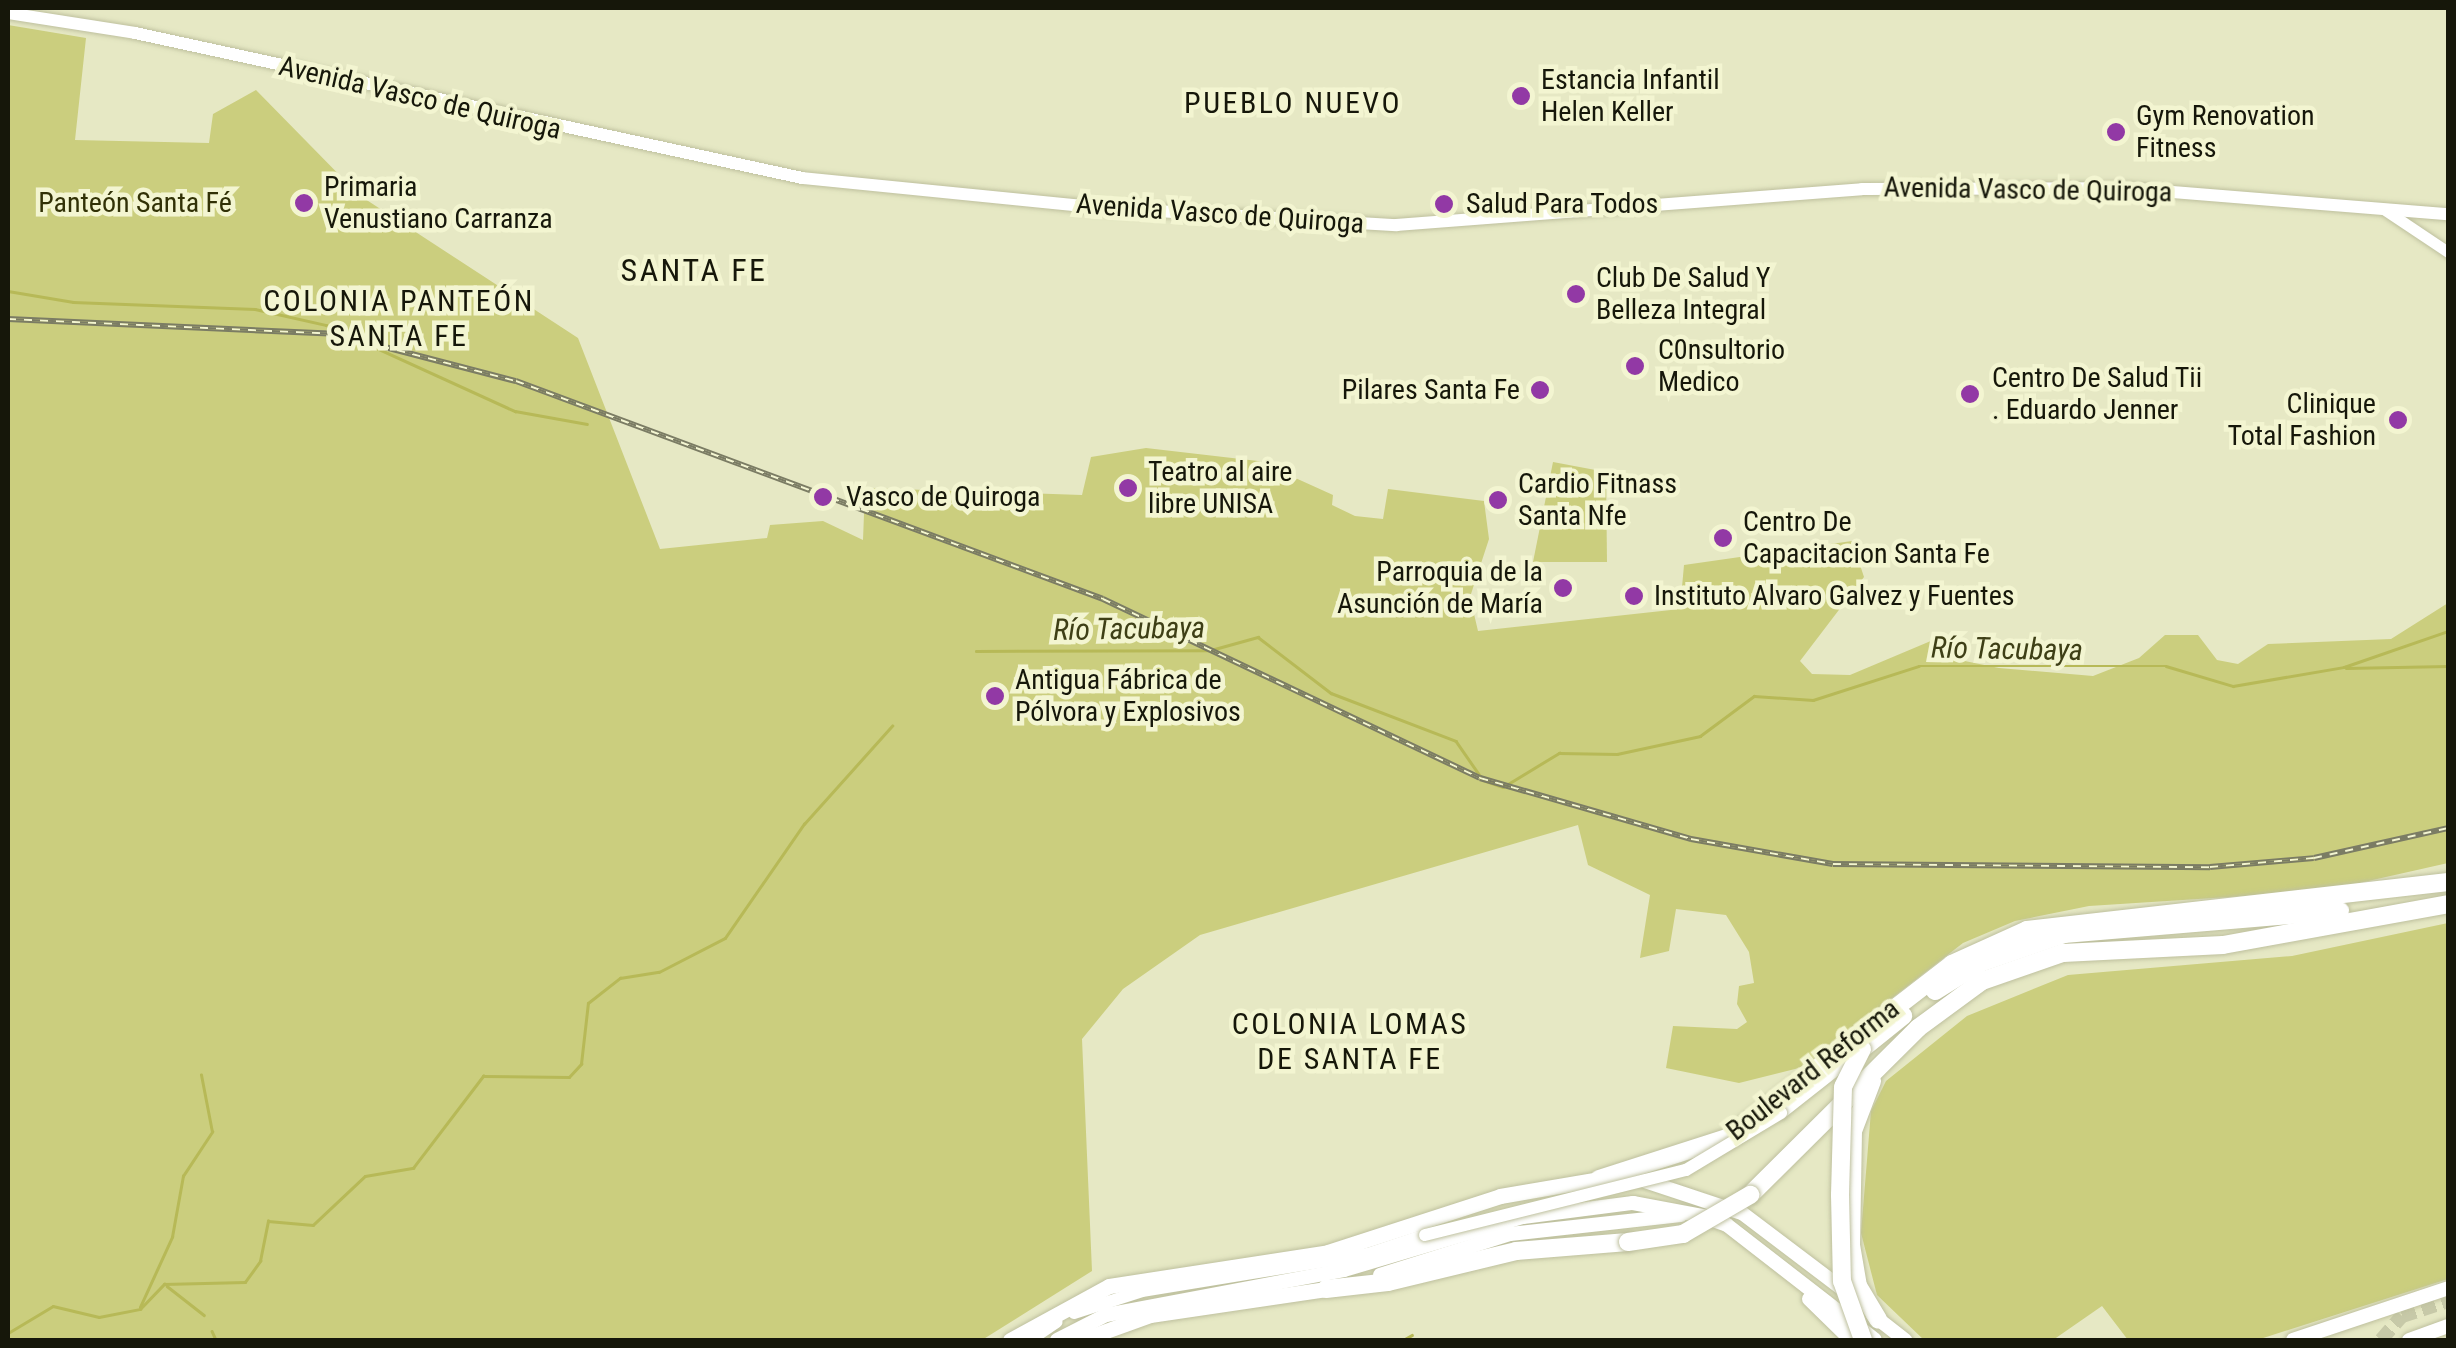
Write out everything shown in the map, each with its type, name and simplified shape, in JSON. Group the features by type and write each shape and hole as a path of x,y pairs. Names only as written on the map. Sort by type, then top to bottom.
{"highway":[{"name":"Boulevard Reforma","path":"1010,1340 1109,1286 1352,1247 1487,1200 1599,1179 1728,1138 1952,964 2028,930 2075,919 2402,892 2448,882"},
{"path":"1863,1340 1842,1281 1840,1195 1843,1087 1862,1050 1950,980 2040,940 2322,914 2402,892"},
{"name":"Boulevard Reforma","path":"1081,1340 1150,1315 1388,1282 1516,1251 1684,1234 1750,1195 1882,1062 1982,981 2063,953 2223,946 2448,904"},
{"path":"1878,1319 1858,1286 1851,1245 1850,1158 1855,1118 1882,1062"}],"main road":[{"name":"Avenida Vasco de Quiroga","path":"8,14 135,33 802,178 1090,207 1396,225 1862,189 2123,188 2448,214"},
{"path":"1030,1340 1113,1298 1368,1254 1425,1235 1686,1170 1734,1146 1862,1050"},
{"path":"1599,1179 1679,1186 1742,1212 1796,1247 1906,1340"},
{"path":"1057,1340 1106,1315 1344,1270 1523,1217 1663,1204 1713,1218 1875,1340"},
{"path":"1326,1288 1510,1234 1612,1218 1713,1218"},
{"path":"1793,1275 1851,1340"},
{"path":"2293,1340 2448,1288"},
{"path":"2408,1340 2448,1326"}],"street":[{"path":"2384,210 2448,252"}],"green space":[{"name":"Panteón Santa Fé","path":"8,25 86,38 75,140 209,143 213,114 256,90 359,195 578,338 660,549 767,538 770,525 823,521 863,540 865,488 1082,495 1091,457 1146,448 1258,461 1333,495 1332,505 1355,516 1383,519 1388,489 1484,501 1489,539 1470,597 1478,631 1680,609 1684,565 1852,541 1864,577 1800,661 1812,674 1850,675 1945,635 1950,658 1999,668 2093,676 2139,658 2165,635 2198,635 2217,660 2238,664 2268,644 2391,639 2448,603 2448,863 2324,891 2089,906 2015,921 1963,943 1803,1067 1739,1083 1666,1068 1673,1026 1737,1029 1747,1022 1737,1004 1739,986 1754,983 1749,952 1726,915 1676,909 1669,951 1640,958 1650,895 1588,865 1578,825 1200,935 1123,989 1082,1039 1092,1271 982,1340 8,1340"},
{"path":"1553,462 1606,472 1607,562 1533,562"},
{"path":"2448,923 2448,1279 2257,1340 2128,1340 2102,1306 2053,1340 1924,1340 1877,1295 1861,1233 1871,1111 1886,1081 1967,1016 2068,975 2292,956"}],"waterway":[{"path":"8,291 73,302 255,309 326,325 515,411 587,424"},
{"name":"Río Tacubaya","path":"976,651 1211,650 1258,637 1331,693 1456,741 1483,780 1503,787 1559,753 1617,754 1700,736 1754,696 1813,700 1919,666 2166,666 2233,686 2344,667 2448,631"},
{"path":"2346,668 2448,666"},
{"name":"Río Tacubaya","path":"8,1333 53,1306 99,1317 140,1309 164,1284 245,1282 260,1261 268,1221 313,1225 365,1176 413,1168 483,1076 569,1077 581,1064 588,1003 620,978 659,972 725,938 804,824 892,726"},
{"path":"140,1307 172,1237 183,1176 212,1132 201,1075"},
{"path":"167,1286 204,1315"},
{"path":"212,1331 216,1340"},
{"path":"1403,1340 1412,1335"}],"tunnel":[{"path":"2381,1340 2402,1316 2448,1301"}],"railway":[{"path":"8,319 335,334 516,381 1103,599 1480,778 1691,839 1833,864 2210,867 2314,858 2448,828"}],"place":[{"name":"Estancia Infantil Helen Keller","path":"1521,96"},
{"name":"Gym Renovation Fitness","path":"2116,132"},
{"name":"Primaria Venustiano Carranza","path":"304,203"},
{"name":"Salud Para Todos","path":"1444,204"},
{"name":"Club De Salud Y Belleza Integral","path":"1576,294"},
{"name":"C0nsultorio Medico","path":"1635,366"},
{"name":"Pilares Santa Fe","path":"1540,390"},
{"name":"Centro De Salud Tii . Eduardo Jenner","path":"1970,394"},
{"name":"Clinique Total Fashion","path":"2398,420"},
{"name":"Teatro al aire libre UNISA","path":"1128,488"},
{"name":"Vasco de Quiroga","path":"823,497"},
{"name":"Cardio Fitnass Santa Nfe","path":"1498,500"},
{"name":"Centro De Capacitacion Santa Fe","path":"1723,538"},
{"name":"Parroquia de la Asunción de María","path":"1563,588"},
{"name":"Instituto Alvaro Galvez y Fuentes","path":"1634,596"},
{"name":"Antigua Fábrica de Pólvora y Explosivos","path":"995,696"}],"district":[{"name":"PUEBLO NUEVO","path":"1293,103"},
{"name":"SANTA FE","path":"694,270"},
{"name":"COLONIA PANTEÓN SANTA FE","path":"399,318"},
{"name":"COLONIA LOMAS DE SANTA FE","path":"1350,1041"}]}
